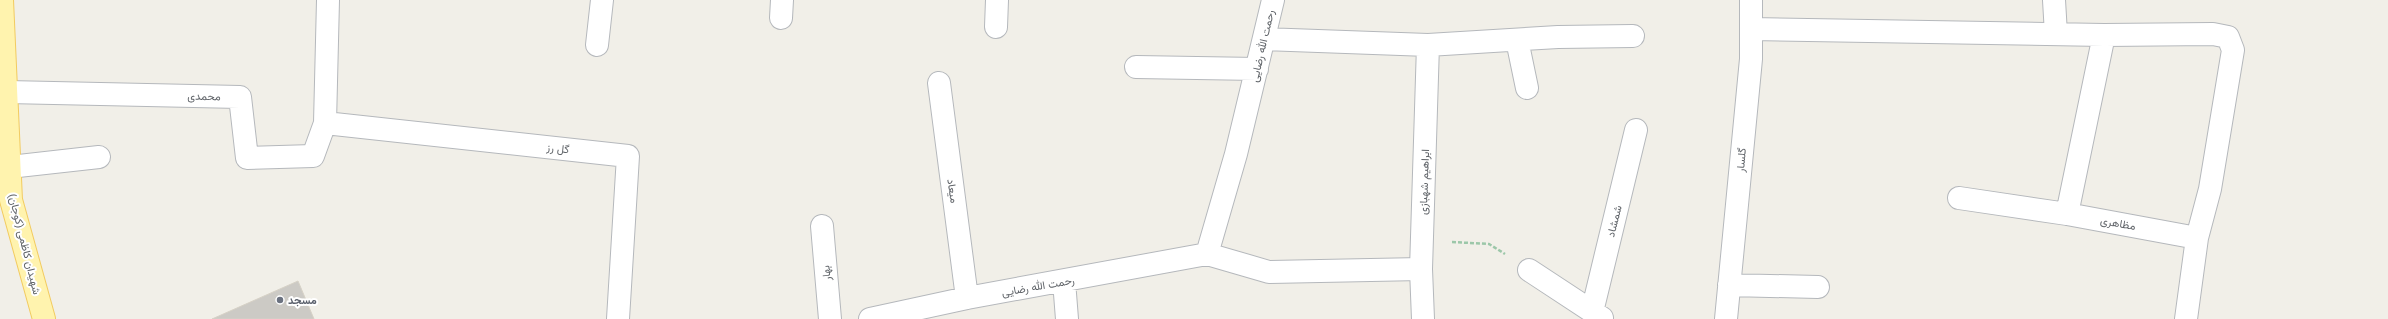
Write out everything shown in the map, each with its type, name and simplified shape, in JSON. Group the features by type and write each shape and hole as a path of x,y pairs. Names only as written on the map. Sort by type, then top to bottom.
{"main road":[{"name":"شهیدان کاظمی (کوجان)","path":"2,0 7,92 5,168 11,200 44,319"}],"street":[{"path":"325,124 328,0"},
{"path":"597,46 602,0"},
{"path":"996,0 996,27"},
{"name":"رحمت الله رضایی","path":"1207,254 1236,154 1273,0"},
{"name":"گلسار","path":"1726,319 1751,58 1751,0"},
{"path":"2054,0 2056,34"},
{"path":"1751,29 2104,35 2213,34 2228,37 2233,50 2210,189 2197,238 2186,319"},
{"path":"2067,214 2104,35"},
{"path":"1264,39 1428,45 1633,36"},
{"path":"1517,40 1527,88"},
{"name":"ابراهیم شهبازی","path":"1423,319 1422,240 1428,45"},
{"path":"1136,67 1256,69"},
{"name":"میعاد","path":"939,83 967,298"},
{"name":"محمدی","path":"7,92 240,97 247,158 313,156 325,124"},
{"name":"گل رز","path":"325,124 628,156 618,319"},
{"name":"شمشاد","path":"1529,270 1598,316 1636,130"},
{"path":"5,168 99,157"},
{"name":"مظاهری","path":"1959,198 2067,214 2197,238"},
{"name":"بهار","path":"822,226 830,319"},
{"name":"رحمت الله رضایی","path":"875,318 967,298 1207,254 1269,272 1422,269"},
{"path":"1064,281 1067,319"},
{"path":"1729,285 1818,287"}],"path":[{"path":"1422,240 1489,244 1529,270"}],"building":[{"name":"مسجد","path":"298,281 314,319 212,319"}],"place":[{"name":"مسجد","path":"280,300"}]}
